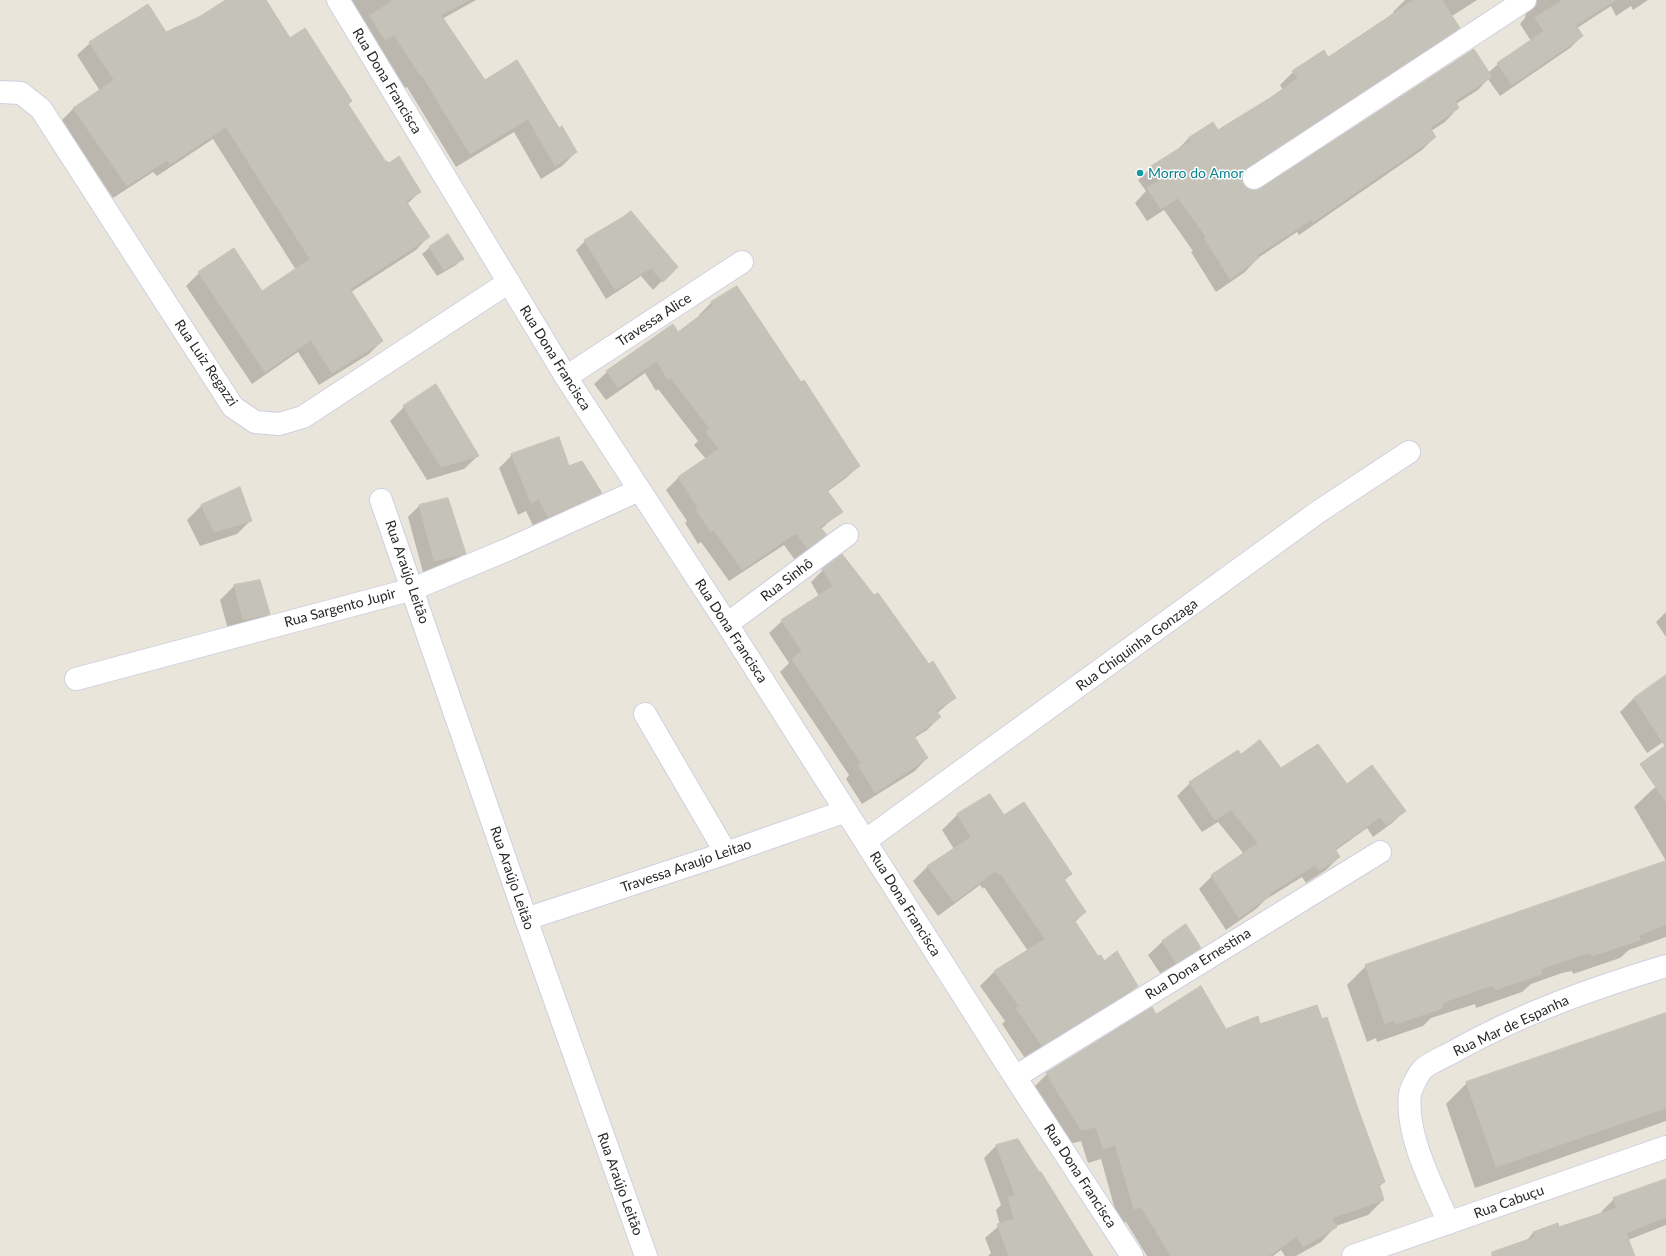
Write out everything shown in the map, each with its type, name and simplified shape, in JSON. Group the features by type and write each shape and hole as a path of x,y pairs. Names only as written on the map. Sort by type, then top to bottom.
{"street":[{"name":"Rua Dona Francisca","path":"338,0 566,377 727,624 1015,1077 1132,1256"},
{"path":"1254,178 1526,0"},
{"name":"Rua Luiz Regazzi","path":"0,92 20,94 41,109 233,407 255,422 279,424 304,417 509,282"},
{"name":"Travessa Alice","path":"566,377 742,262"},
{"name":"Rua Chiquinha Gonzaga","path":"865,841 1318,512 1409,452"},
{"name":"Rua Sargento Jupir","path":"76,679 413,589 509,549 639,490"},
{"name":"Rua Araújo Leitão","path":"381,500 526,919 646,1256"},
{"name":"Rua Sinhô","path":"727,624 847,536"},
{"path":"645,714 726,853"},
{"name":"Travessa Araujo Leitao","path":"526,919 726,853 846,811"},
{"name":"Rua Dona Ernestina","path":"1015,1077 1380,852"},
{"name":"Rua Mar de Espanha","path":"1450,1223 1423,1166 1411,1121 1410,1093 1422,1069 1481,1037 1553,1004 1666,966"},
{"name":"Rua Cabuçu","path":"1353,1256 1666,1147"}],"building":[{"path":"226,0 266,0 290,38 305,28 352,101 348,104 386,162 387,161 389,163 399,156 421,192 406,201 430,237 350,289 383,341 332,373 311,340 265,372 198,272 234,248 262,291 310,259 226,127 170,164 167,160 127,186 73,108 114,80 89,42 148,4 166,32 199,17"},
{"path":"394,0 469,0 441,15 485,80 517,60 559,128 562,126 577,152 555,166 528,119 470,154 421,74 420,75 394,35 385,40 370,16"},
{"path":"1414,0 1442,0 1460,28 1247,168 1243,172 1242,178 1244,185 1249,189 1254,190 1261,188 1474,49 1492,77 1455,101 1459,108 1430,128 1436,137 1313,222 1311,220 1257,255 1259,258 1230,279 1204,238 1206,237 1178,198 1161,209 1147,188 1161,180 1151,166 1191,141 1188,138 1213,122 1218,130 1270,98 1298,78 1292,71 1324,50 1328,57"},
{"path":"1563,0 1616,0 1576,25 1583,36 1512,85 1497,63 1544,31 1535,18"},
{"path":"631,211 678,267 663,282 651,268 615,290 584,240"},
{"path":"448,234 464,259 444,270 429,247"},
{"path":"737,286 801,382 804,380 860,466 827,490 843,512 820,527 827,535 808,549 796,533 742,570 714,530 711,532 696,510 698,508 678,477 719,449 706,432 710,429 671,378 668,380 657,361 618,388 606,371 673,324 678,332 713,306 711,302"},
{"path":"436,384 479,456 441,467 403,406"},
{"path":"559,437 569,466 582,461 602,493 548,517 539,499 531,503 511,454"},
{"path":"240,487 252,521 214,532 201,505"},
{"path":"448,498 466,554 434,561 419,505"},
{"path":"842,554 874,595 878,593 929,664 933,661 956,698 936,710 941,717 914,736 928,758 875,793 858,765 861,763 792,659 802,651 781,620 833,586 822,569"},
{"path":"260,580 270,614 243,620 234,585"},
{"path":"1666,675 1666,802 1640,764 1665,746 1634,698"},
{"path":"1260,740 1281,768 1318,744 1347,784 1372,765 1406,811 1386,825 1380,817 1335,849 1340,857 1319,871 1315,865 1269,894 1270,896 1239,918 1211,875 1258,843 1231,810 1215,820 1189,782 1238,750 1241,754"},
{"path":"990,794 1004,815 1024,802 1072,874 1064,879 1086,912 1074,920 1098,956 1101,955 1104,961 1117,951 1138,986 1042,1046 1016,1008 1019,1006 994,971 1045,939 1000,873 998,874 995,871 954,902 927,866 971,837 957,814"},
{"path":"1666,861 1666,925 1639,935 1640,940 1592,956 1591,953 1582,955 1541,969 1542,974 1495,990 1494,986 1484,988 1442,1003 1443,1008 1395,1024 1394,1020 1385,1024 1365,965"},
{"path":"1186,924 1201,948 1176,963 1162,941"},
{"path":"1201,986 1226,1029 1258,1016 1260,1024 1317,1005 1322,1019 1327,1017 1357,1106 1385,1182 1379,1184 1384,1200 1332,1218 1337,1227 1303,1247 1297,1236 1269,1256 1171,1256 1141,1207 1134,1209 1115,1145 1103,1149 1096,1127 1081,1130 1046,1073 1152,1007 1156,1014"},
{"path":"1666,1013 1666,1108 1496,1167 1466,1082"},
{"path":"1018,1139 1039,1172 1041,1172 1093,1256 1009,1256 997,1224 1014,1219 1008,1197 1015,1195 996,1145"},
{"path":"1666,1179 1666,1217 1626,1233 1635,1256 1492,1256 1492,1252 1535,1237 1533,1232 1558,1223 1559,1227 1617,1208 1613,1198"}],"place":[{"name":"Morro do Amor","path":"1140,173"}]}
